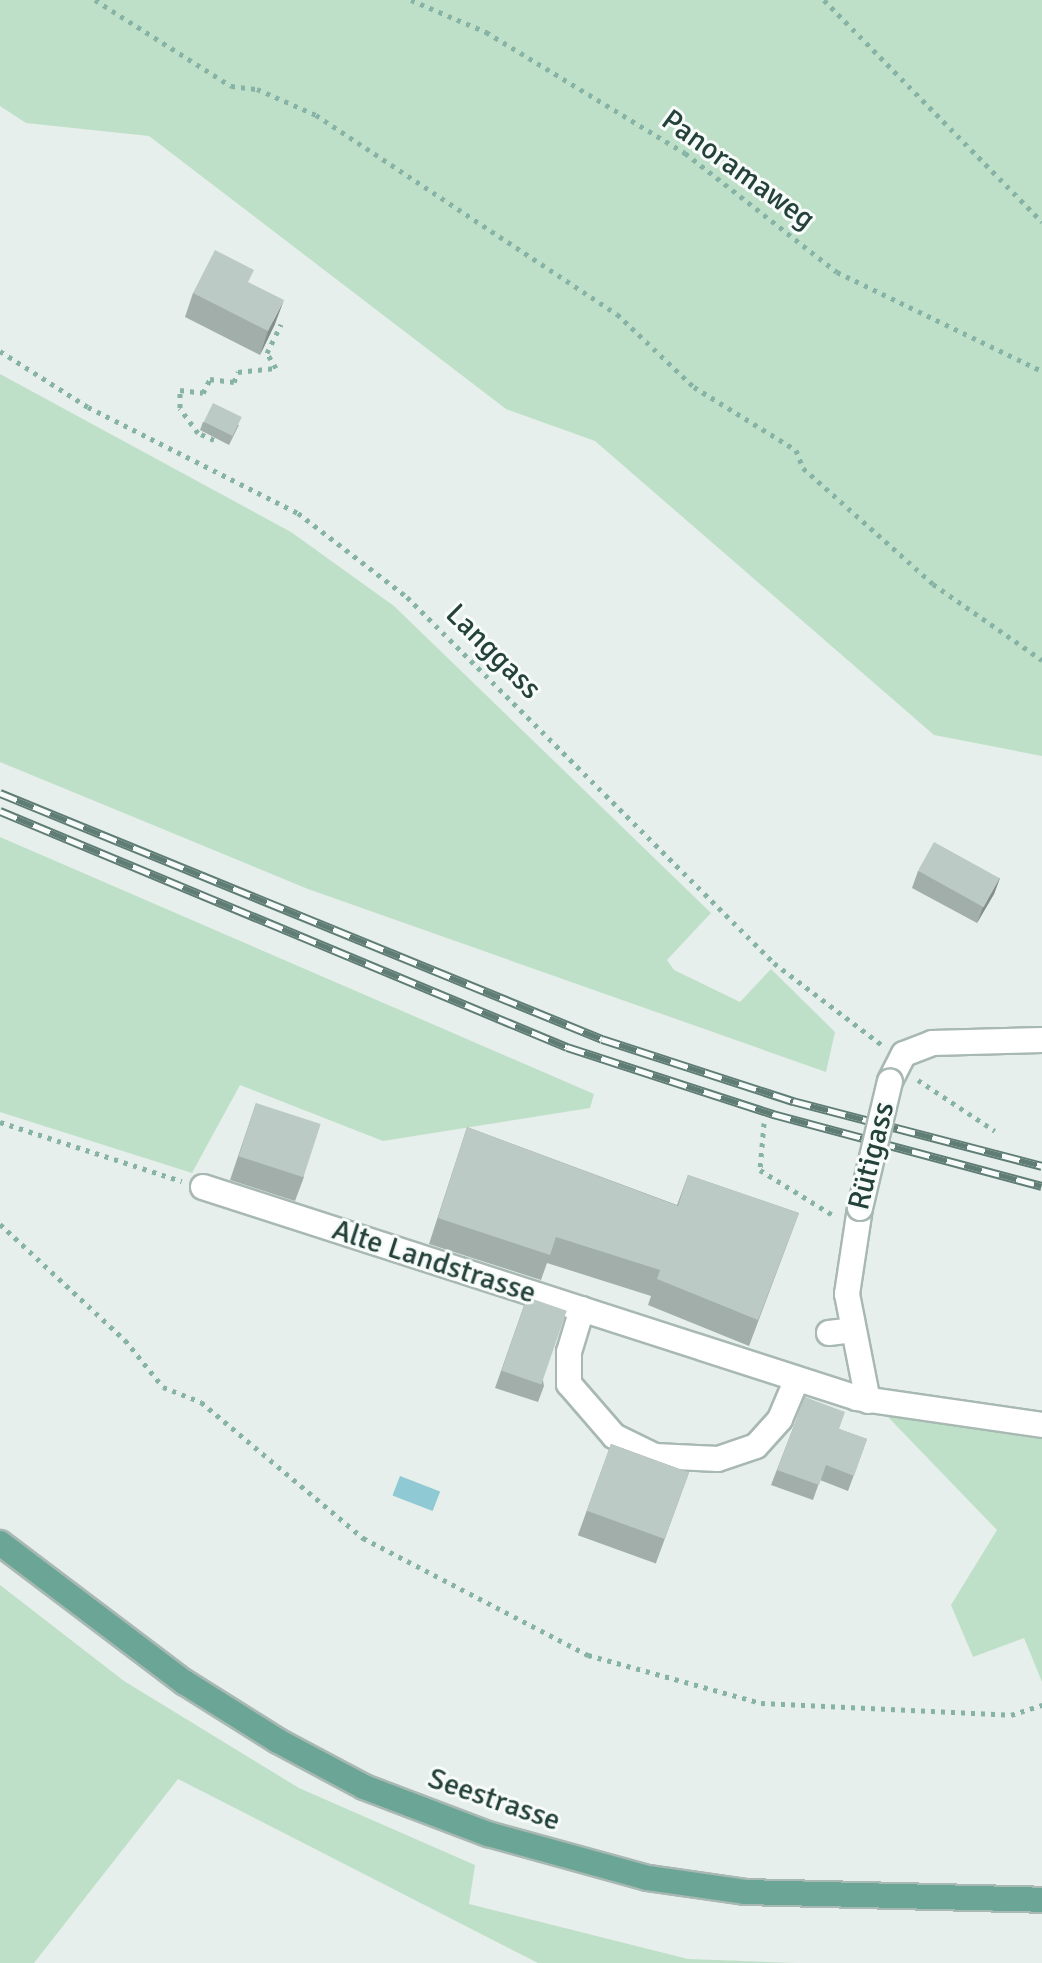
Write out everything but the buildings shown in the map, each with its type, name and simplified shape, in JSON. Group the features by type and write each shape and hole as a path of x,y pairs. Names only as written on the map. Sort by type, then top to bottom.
{"main road":[{"name":"Seestrasse","path":"0,1543 184,1682 278,1741 364,1787 488,1834 648,1878 745,1892 1042,1900"}],"street":[{"path":"902,1070 967,1038 1042,1040"},
{"name":"Rütigass","path":"868,1401 841,1332 847,1294 850,1213 902,1070"},
{"name":"Alte Landstrasse","path":"203,1187 868,1401 1042,1425"},
{"path":"582,1309 569,1352 569,1384 614,1436 655,1456 718,1459 756,1446 780,1419 797,1379"}],"path":[{"path":"95,0 231,86 257,89 316,115 617,314 694,387 796,450 803,468 933,584 1042,660"},
{"name":"Panoramaweg","path":"411,0 486,32 685,153 837,272 1042,371"},
{"path":"824,0 1042,222"},
{"path":"214,440 180,408 180,390 203,393 210,379 234,382 238,372 276,368 267,353 281,324"},
{"name":"Langgass","path":"0,351 88,407 298,513 407,597 774,963 902,1070 995,1131"},
{"path":"0,1122 203,1187"},
{"path":"764,1123 760,1170 820,1214 850,1213"},
{"path":"0,1224 125,1340 163,1387 201,1402 363,1538 588,1655 761,1703 1011,1715 1042,1705"}],"green space":[{"path":"0,0 1042,0 1042,756 934,735 595,441 506,409 149,136 26,123 0,106"},
{"path":"0,374 291,532 394,606 711,913 667,960 674,970 740,1002 771,969 835,1032 826,1072 308,889 0,762"},
{"path":"0,837 594,1094 590,1108 383,1141 240,1085 192,1173 0,1112"},
{"path":"887,1416 1042,1439 1042,1682 1024,1638 973,1657 951,1605 997,1530"},
{"path":"0,1585 124,1681 299,1788 475,1865 469,1904 688,1959 794,1963 538,1963 178,1779 34,1963 0,1963"}],"water":[{"path":"400,1476 440,1491 433,1511 392,1496"}],"railway":[{"path":"0,793 602,1039 793,1101 1042,1166"},
{"path":"0,811 567,1047 773,1114 1042,1186"}]}
